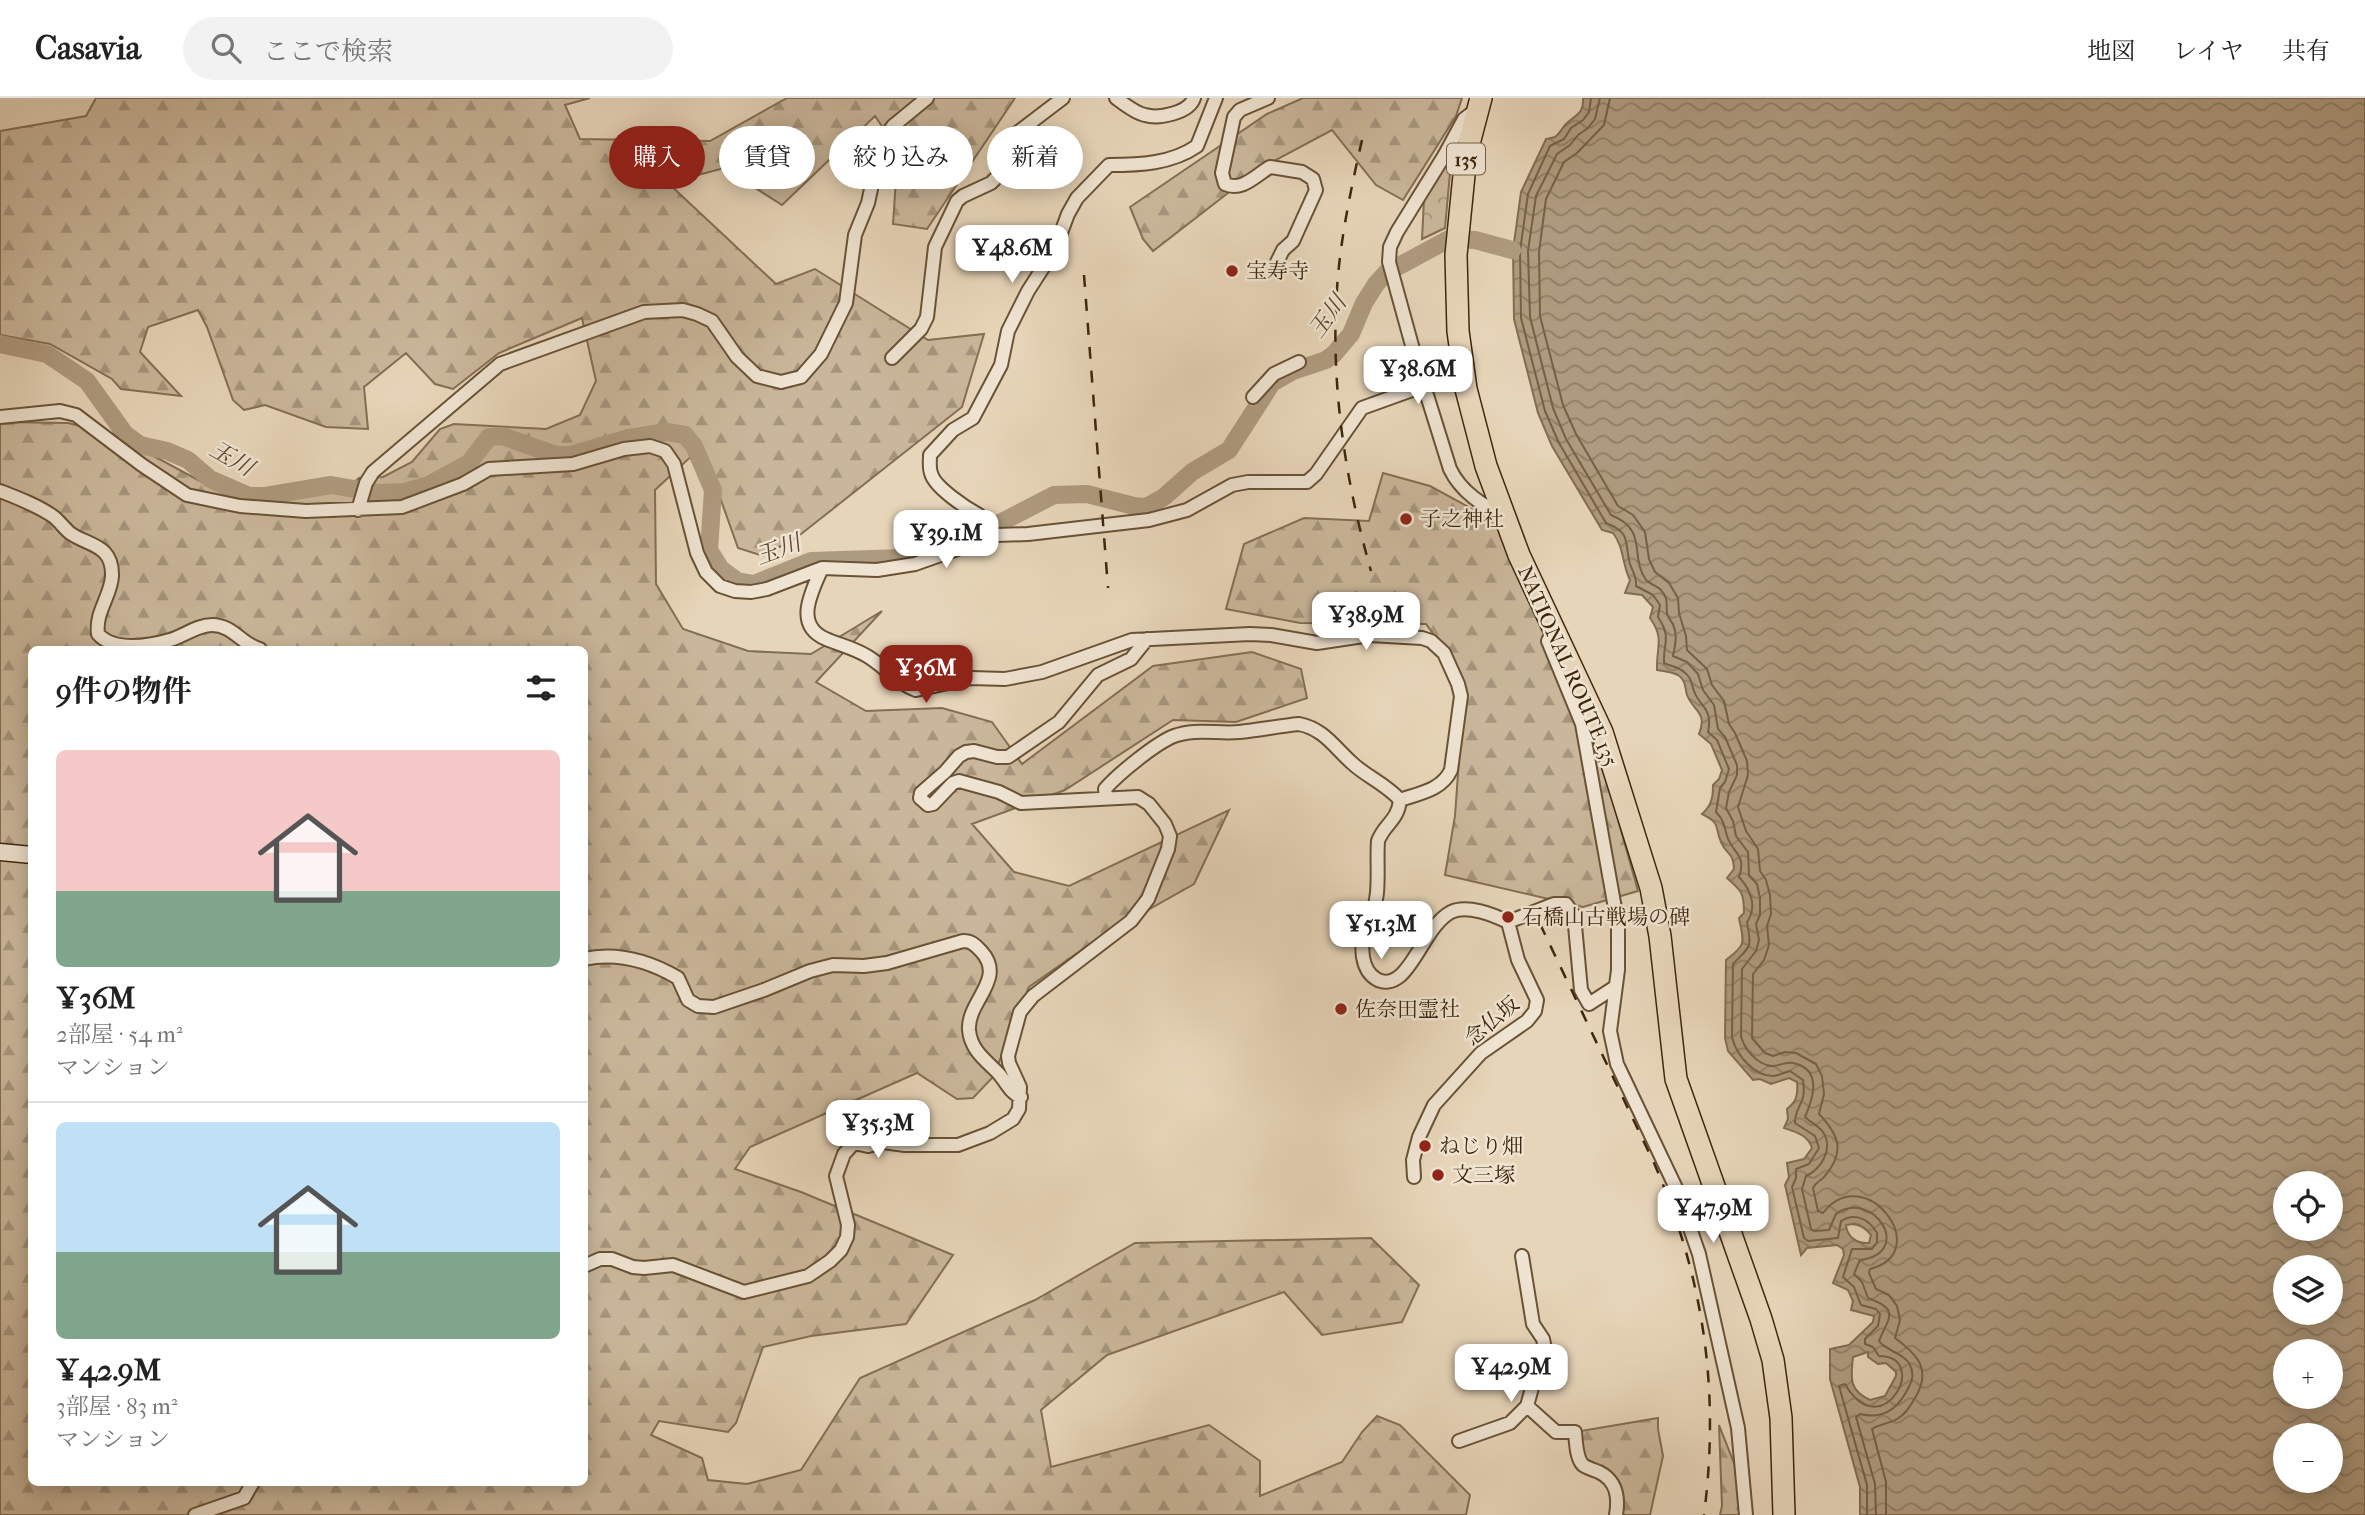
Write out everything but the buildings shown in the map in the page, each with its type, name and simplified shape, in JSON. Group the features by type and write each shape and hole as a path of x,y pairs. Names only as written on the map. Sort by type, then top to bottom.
{"highway":[{"name":"NATIONAL ROUTE 135","path":"1479,103 1466,155 1456,255 1461,366 1477,437 1504,516 1553,632 1602,732 1651,888 1660,936 1676,1079 1773,1360 1779,1393 1784,1515"}],"street":[{"path":"360,505 366,483 373,472 500,364 644,312 683,310 697,314 712,321 737,358 757,376 781,382 801,377 821,354 846,303 855,235 872,187 881,142 893,126 927,98"},
{"path":"892,358 921,330 927,317 935,247 957,201 991,183 997,177 1017,132 1063,98"},
{"path":"1116,98 1147,116 1183,111 1192,104 1194,98"},
{"path":"981,540 979,515 963,506 935,480 931,474 930,455 953,430 973,418 978,410 1001,365 1008,331 1028,291 1055,249 1077,198 1109,165 1160,161 1197,146 1216,98"},
{"path":"1268,98 1240,110 1234,117 1222,173 1225,184 1233,187 1270,167 1302,172 1313,179 1316,190 1312,199 1293,241 1283,250 1276,262"},
{"path":"1479,103 1464,119 1397,232 1390,247 1389,261 1424,386 1454,476 1482,505 1504,516"},
{"path":"1253,397 1274,374 1299,362"},
{"path":"0,417 60,411 76,415 142,465 192,497 264,509 360,505 402,507 463,484 489,469 573,464 624,449 650,446 666,451 674,464 701,563 706,572 720,586 751,592 822,568 877,570 915,564 997,535 1149,520 1187,510 1232,485 1248,482 1307,482 1316,474 1362,408 1424,386 1461,366"},
{"path":"0,491 54,517 70,533 94,543 108,558 112,575 98,618 98,634 103,640 124,645 144,645 171,640 212,625 226,628 251,646"},
{"path":"822,568 807,604 807,616 814,633 855,649 916,690 971,678 1005,679 1042,672 1132,640 1250,634 1317,643 1370,635 1431,641 1444,653 1461,696 1451,769 1447,779 1438,786 1400,800"},
{"path":"1553,632 1548,640 1582,724 1616,912 1619,948 1611,1016 1612,1047 1617,1064 1676,1188 1699,1254 1738,1429 1746,1515"},
{"path":"588,1264 612,1258 633,1267 673,1265 744,1292 808,1276 841,1250 846,1237 848,1225 836,1177 844,1154 854,1143 868,1146 883,1142 905,1145 958,1145 1003,1127 1013,1119 1021,1097 1008,1056 1020,1012 1033,996 1131,921 1148,899 1170,843 1169,831 1149,804 1138,797 1021,803 999,792 959,781 953,783 933,804 925,804 920,798 924,789 960,756 974,751 1008,757 1059,722 1098,676 1131,660 1147,639"},
{"path":"1106,797 1105,789 1113,780 1177,734 1202,731 1238,732 1299,724 1323,733 1351,762 1392,790 1400,800 1396,817 1380,834 1378,841 1375,909 1365,928 1361,945 1369,976 1377,980 1389,980 1400,975 1441,919 1452,911 1463,909 1480,912 1508,922 1554,904 1566,904 1574,915 1581,990 1589,1004 1615,987"},
{"path":"0,852 28,855"},
{"name":"念仏坂","path":"1414,1177 1413,1160 1419,1137 1434,1105 1481,1053 1527,1021 1535,1012 1537,1000 1518,960 1508,922"},
{"path":"588,958 598,956 632,958 678,978 688,1000 698,1006 714,1007 833,965 863,966 887,963 963,941 972,942 984,954 990,979 970,1020 972,1042 976,1052 1000,1075 1015,1095 1021,1097"},
{"path":"1459,1441 1510,1423 1527,1406 1544,1345 1533,1324 1522,1256"},
{"path":"1527,1406 1556,1433 1575,1432 1580,1460 1584,1466 1602,1473 1615,1485 1618,1501 1616,1515"},
{"path":"195,1515 244,1498 251,1486"}],"green space":[{"path":"96,98 590,98 565,105 580,139 609,139 609,189 674,189 776,284 815,269 928,340 984,334 962,407 796,538 763,556 738,548 712,475 698,450 655,490 656,584 683,629 748,651 811,654 882,611 816,682 866,711 942,708 992,722 1022,764 1153,666 1252,652 1301,669 1307,698 1236,722 1173,720 1065,790 972,824 1014,872 1069,886 1229,810 1194,884 1100,937 1029,987 993,1077 973,1098 957,1099 917,1073 750,1147 735,1169 801,1192 953,1255 906,1324 811,1336 763,1347 736,1423 728,1432 659,1421 651,1435 702,1458 708,1480 747,1484 801,1470 860,1378 1035,1300 1135,1243 1371,1238 1419,1285 1402,1322 1322,1335 1284,1292 1107,1355 1041,1410 1051,1467 1209,1425 1260,1461 1260,1496 1342,1462 1362,1432 1377,1416 1400,1425 1470,1495 1466,1515 0,1515 0,422 68,423 113,434 235,500 343,492 359,478 383,477 412,462 440,429 454,424 546,429 580,415 596,381 582,318 499,353 453,389 435,384 406,353 364,387 368,429 326,427 265,405 244,410 233,400 207,327 198,310 148,327 140,352 181,396 121,389 112,379 50,344 0,335 0,131 86,116"},
{"path":"787,98 1015,98 996,126 987,126 987,140 973,161 973,126 882,126 875,116 865,126 829,126 829,160 815,173 815,126 737,126"},
{"path":"1303,98 1462,98 1456,116 1403,200 1376,185 1332,130 1259,169 1153,251 1143,239 1130,207 1267,114"},
{"path":"719,136 719,169 705,173 705,141"},
{"path":"1452,151 1445,228 1422,239 1424,200"},
{"path":"757,189 799,189 782,205"},
{"path":"895,189 954,189 927,229 893,224"},
{"path":"1383,473 1430,486 1467,506 1496,525 1513,547 1529,599 1606,777 1638,891 1583,907 1445,875 1455,816 1462,717 1446,652 1426,624 1300,623 1226,609 1244,544 1304,518 1369,521"},
{"path":"1658,1418 1663,1456 1650,1515 1616,1515 1615,1485 1584,1466 1575,1432"},
{"path":"1719,1425 1739,1476 1739,1515 1720,1515"}],"water":[{"path":"1583,98 2365,98 2365,1515 1860,1515 1860,1487 1830,1379 1830,1349 1849,1345 1873,1322 1874,1316 1851,1310 1853,1301 1848,1290 1833,1283 1844,1255 1843,1249 1837,1245 1807,1248 1801,1255 1785,1185 1789,1177 1787,1163 1804,1159 1812,1148 1805,1137 1784,1128 1788,1119 1787,1109 1796,1097 1797,1082 1789,1078 1771,1084 1760,1079 1753,1080 1728,1051 1725,1038 1726,960 1741,946 1739,918 1744,913 1743,897 1727,878 1734,869 1733,863 1721,842 1715,823 1702,814 1710,804 1713,785 1722,770 1711,744 1699,734 1701,716 1687,695 1682,679 1676,674 1657,670 1659,638 1650,618 1653,607 1642,595 1625,593 1630,580 1617,538 1613,533 1602,530 1552,446 1538,413 1514,319 1513,250 1521,192 1546,139 1555,137 1582,107","holes":["1846,1225 1858,1225 1867,1230 1871,1235 1869,1243 1853,1239","1868,1352 1868,1357 1878,1364 1886,1363 1896,1372 1885,1396 1870,1400 1858,1392 1852,1377 1853,1357"]}],"waterway":[{"name":"玉川","path":"0,344 47,354 87,381 125,434 140,445 167,451 188,460 210,479 249,496 265,496 331,485 378,493 405,492 429,485 469,463 489,437 502,436 556,455 571,455 629,438 667,432 685,435 694,446 713,490 709,550 721,569 737,581 754,584 811,561 903,558 994,526 1054,495 1087,494 1146,507 1164,497 1192,472 1229,450 1272,383 1334,354 1351,334 1364,303 1386,273 1449,239 1475,240 1512,250"}],"railway":[{"path":"1362,140 1340,259 1336,351 1337,388 1346,462 1371,571"},
{"path":"1084,275 1108,588"},
{"path":"1540,924 1654,1163 1685,1249 1704,1335 1708,1379 1710,1423 1704,1515"}],"place":[{"name":"宝寿寺","path":"1232,271"},
{"name":"子之神社","path":"1406,519"},
{"name":"石橋山古戦場の碑","path":"1508,917"},
{"name":"佐奈田霊社","path":"1341,1009"},
{"name":"ねじり畑","path":"1425,1146"},
{"name":"文三塚","path":"1438,1175"}]}
